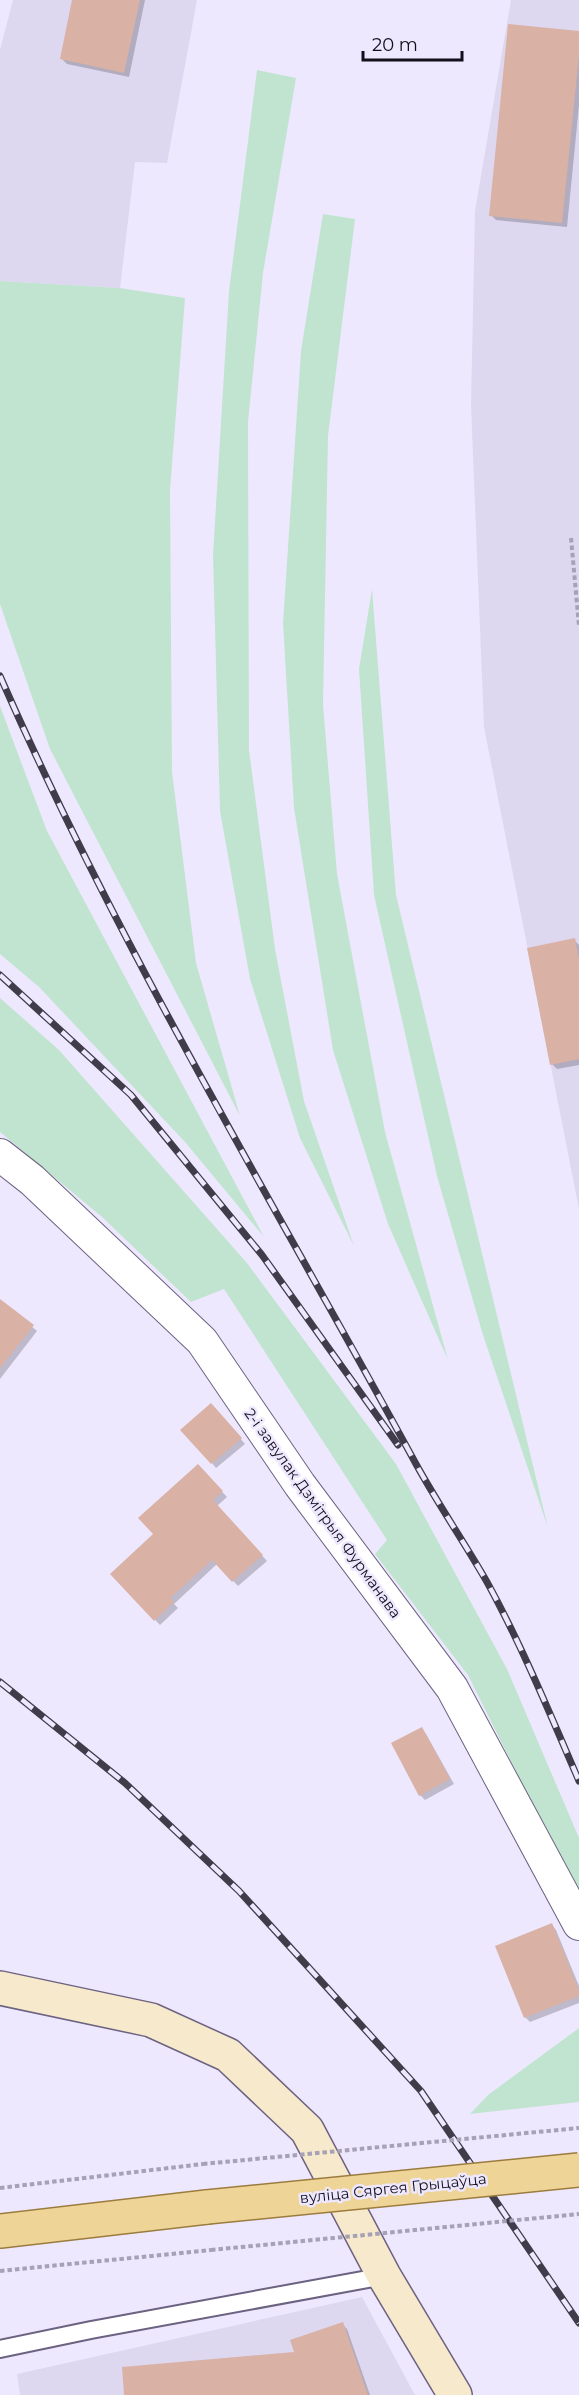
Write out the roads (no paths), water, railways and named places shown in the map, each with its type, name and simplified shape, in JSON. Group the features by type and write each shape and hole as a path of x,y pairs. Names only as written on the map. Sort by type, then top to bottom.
{"main road":[{"name":"вуліца Сяргея Грыцаўца","path":"0,2231 207,2206 579,2170"}],"street":[{"name":"2-і завулак Дзмітрыя Фурманава","path":"0,1155 32,1180 202,1341 300,1485 452,1688 579,1924"},
{"path":"0,1988 151,2020 228,2055 307,2130 384,2276 455,2395"}],"lane":[{"path":"0,2349 384,2276"}],"railway":[{"path":"0,676 46,777 146,976 416,1464 500,1606 579,1781"},
{"path":"0,975 131,1095 262,1255 398,1445"},
{"path":"0,1682 125,1783 239,1891 421,2091 579,2323"}]}
